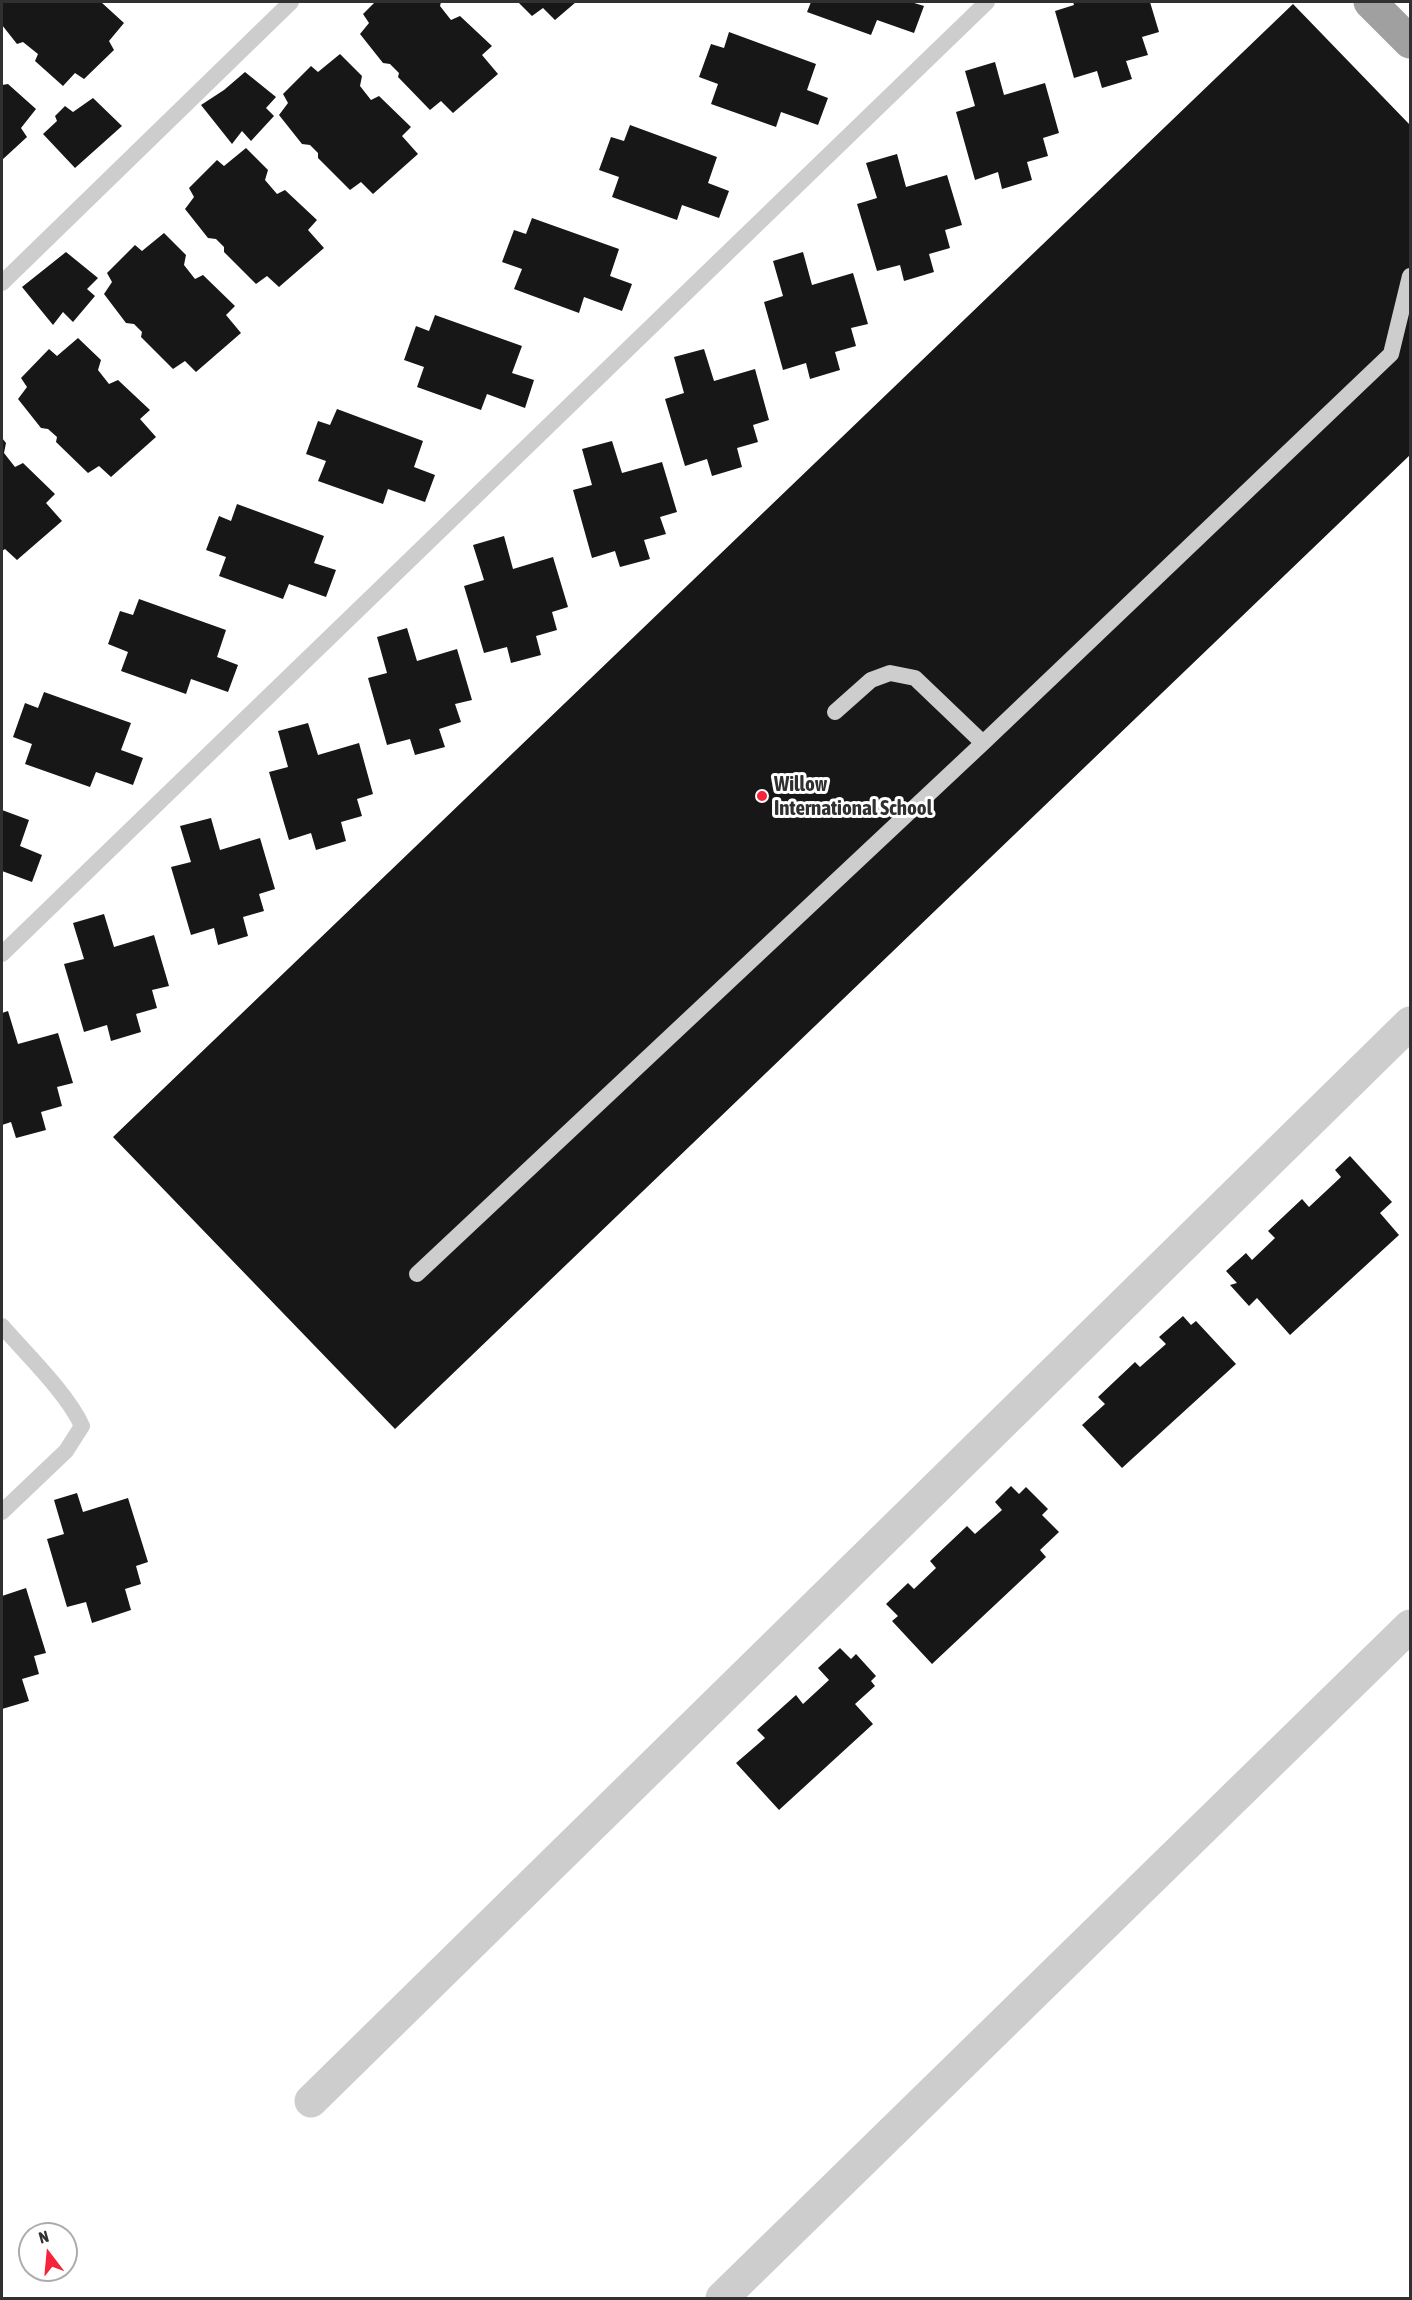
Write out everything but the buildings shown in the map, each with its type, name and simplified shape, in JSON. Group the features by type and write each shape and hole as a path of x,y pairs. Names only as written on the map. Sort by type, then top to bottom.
{"highway":[{"path":"1370,2 1410,42"}],"street":[{"path":"311,2101 1410,1023"},
{"path":"722,2298 1410,1626"}],"lane":[{"path":"2,283 291,2"},
{"path":"2,954 987,2"},
{"path":"417,1274 983,743 1391,354 1410,276"},
{"path":"835,712 871,680 890,673 915,678 983,743"},
{"path":"2,1326 65,1399 76,1413 82,1426 66,1451 2,1512"}],"place":[{"name":"Willow International School","path":"762,796"}]}
